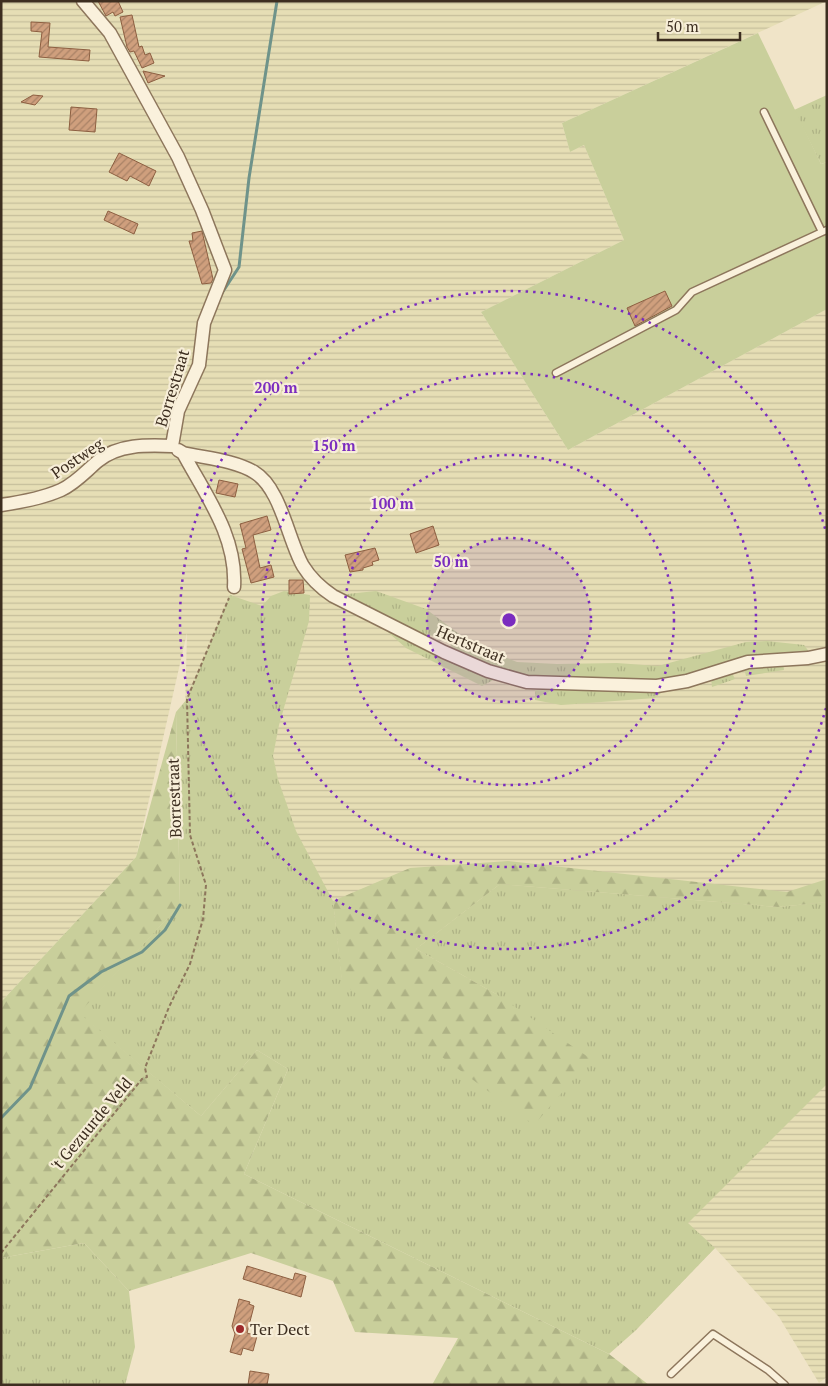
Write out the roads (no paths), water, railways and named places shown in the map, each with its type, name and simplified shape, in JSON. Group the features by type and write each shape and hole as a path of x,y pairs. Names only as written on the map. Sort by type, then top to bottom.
{"street":[{"name":"Borrestraat","path":"83,1 110,32 178,157 206,218 225,270 204,323 199,365 178,411 177,450"},
{"name":"Postweg","path":"1,505 23,502 62,489 77,480 111,452 146,445 177,450"},
{"path":"177,450 230,541 234,557 234,586"},
{"name":"Hertstraat","path":"177,450 245,467 256,473 272,494 303,566 315,582 333,596 488,671 527,682 657,686 687,681 748,662 808,658 827,654"}],"lane":[{"path":"556,373 676,310 692,292 824,231 764,112"},
{"path":"671,1374 713,1334 768,1370 785,1385"}],"waterway":[{"path":"222,293 239,267 249,178 277,1"},
{"path":"1,1118 30,1088 69,996 101,972 142,952 165,930 180,905"}],"place":[{"name":"Ter Dect","path":"240,1329"}]}
